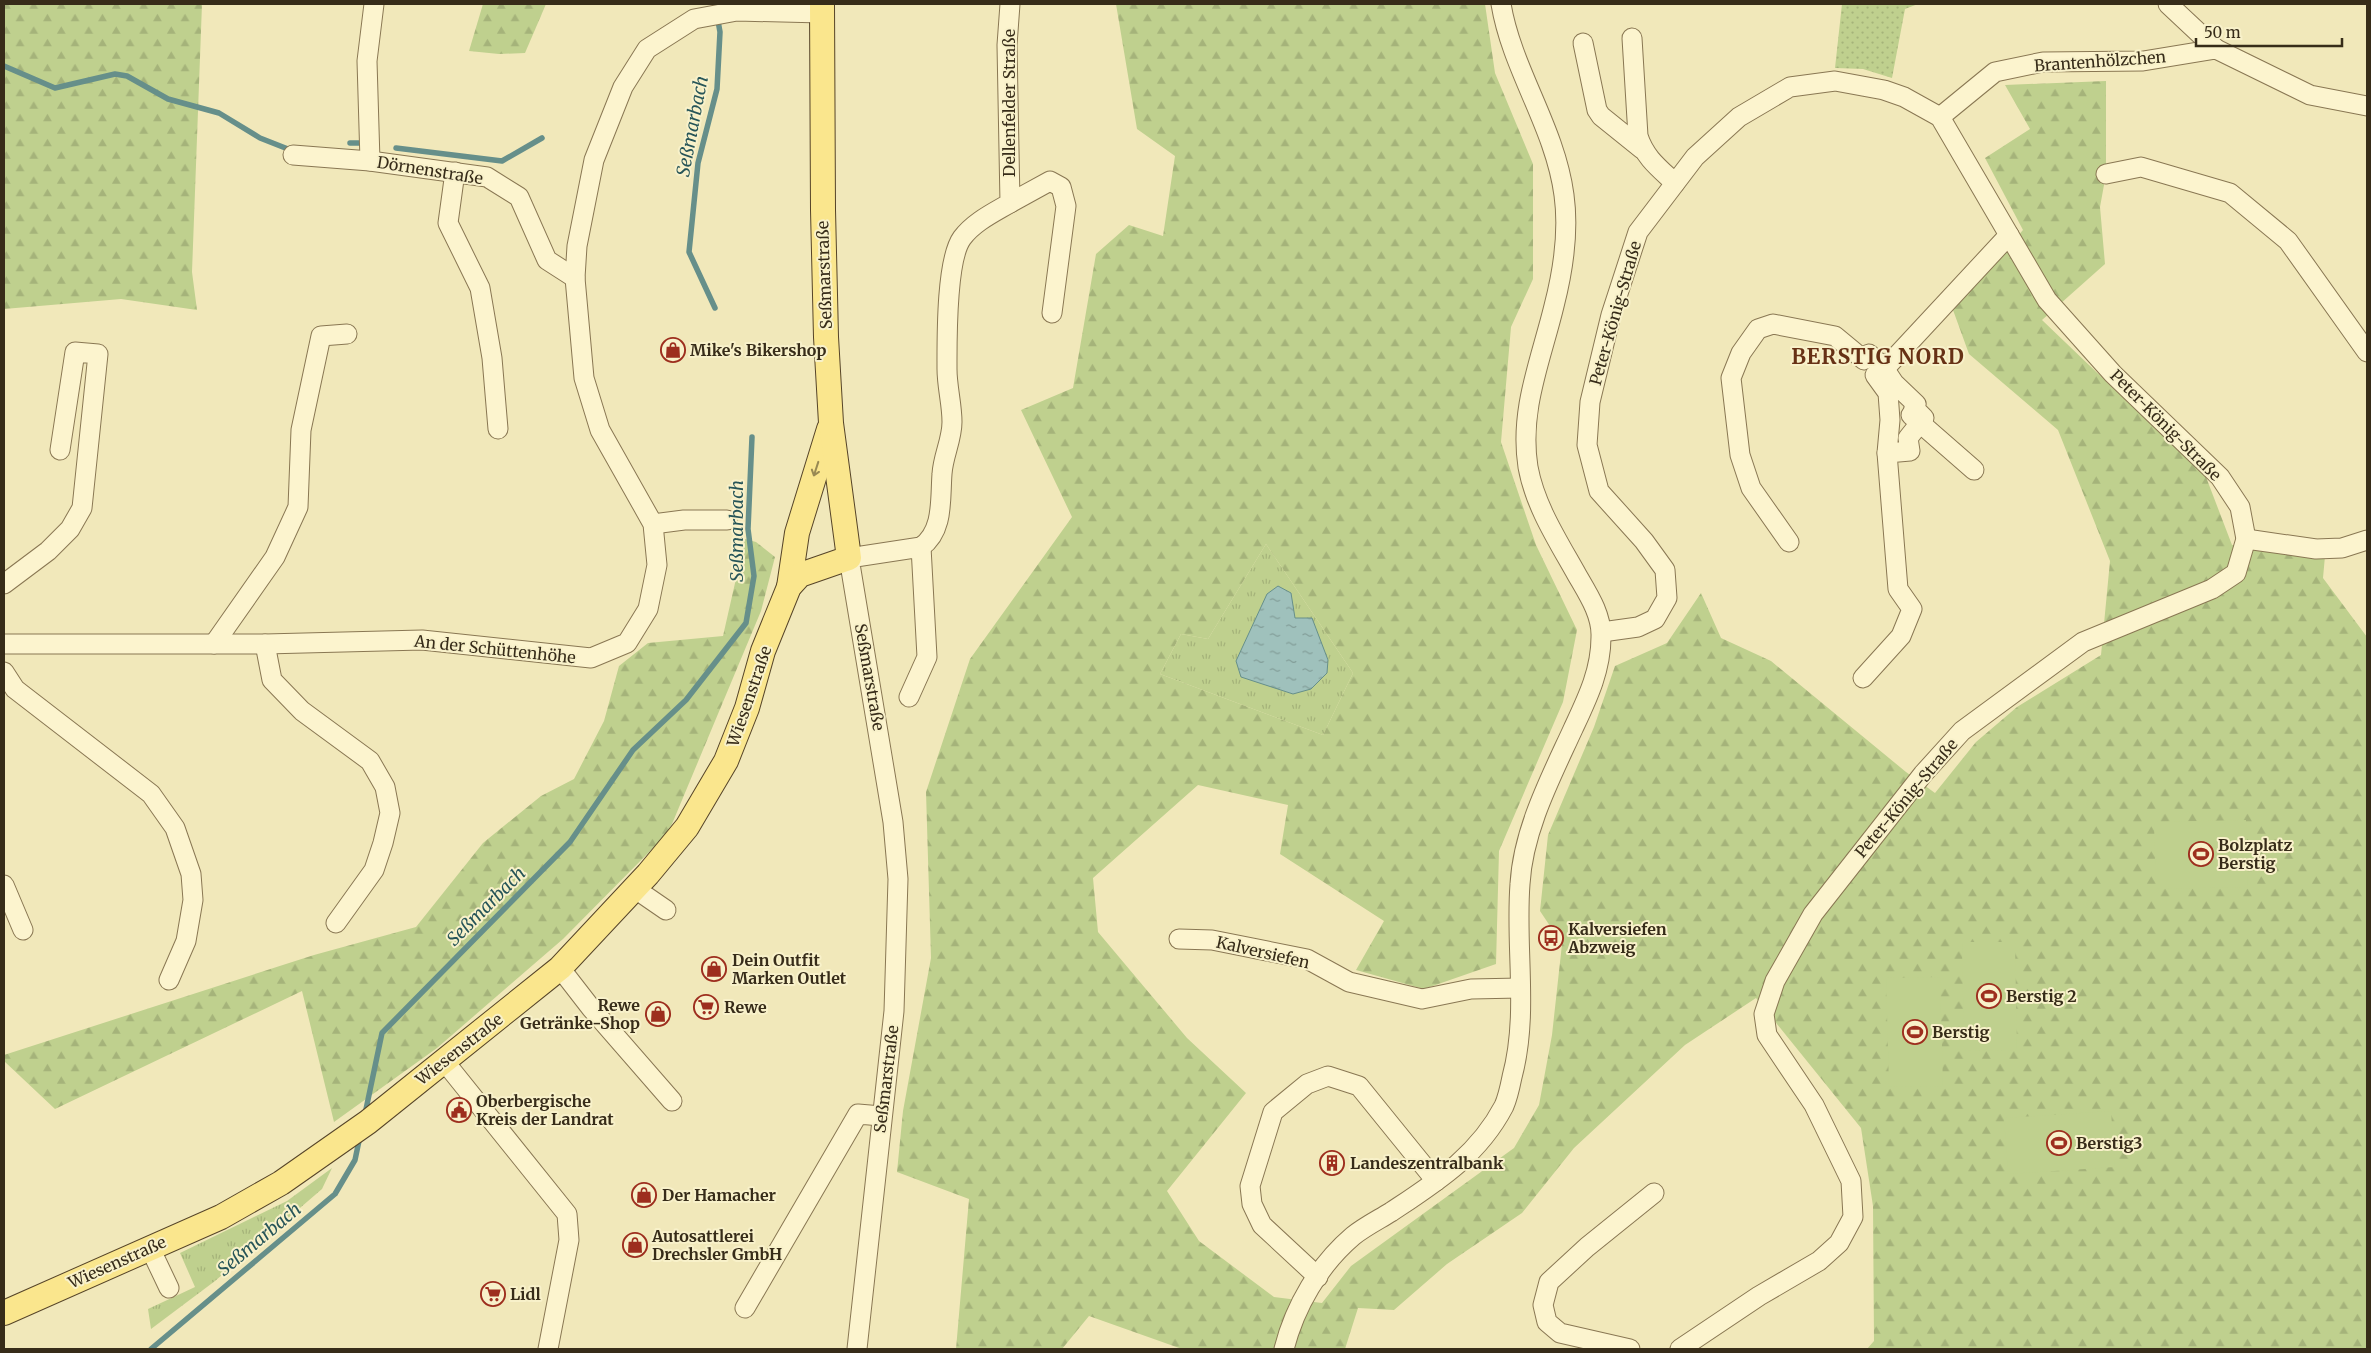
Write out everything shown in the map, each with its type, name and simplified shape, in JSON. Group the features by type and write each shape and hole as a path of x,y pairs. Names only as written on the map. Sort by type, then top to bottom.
{"main road":[{"name":"Seßmarstraße","path":"822,8 826,337 832,423 849,558"},
{"name":"Wiesenstraße","path":"4,1313 221,1217 281,1183 330,1151 368,1122 560,968 687,828 726,761 747,708 763,651 789,587 797,533 832,423"},
{"path":"789,587 800,576 849,558"}],"street":[{"path":"370,161 367,61 374,4"},
{"name":"Dellenfelder Straße","path":"1010,4 1007,45 1010,203"},
{"path":"1284,1349 1289,1328 1308,1290 1354,1235 1436,1181 1476,1148 1506,1104 1520,1036 1520,880 1536,809 1594,684 1600,660 1602,632 1594,605 1540,508 1529,470 1525,432 1538,358 1554,306 1564,251 1564,195 1549,136 1511,47 1500,4"},
{"path":"2168,4 2216,49 2310,95 2367,106"},
{"name":"An der Schüttenhöhe","path":"4,644 265,644 422,640 591,658 627,643 648,609 657,565 653,524 600,430 584,378 575,278 578,246 594,160 623,86 647,49 694,19 738,11 822,8"},
{"path":"1632,38 1638,136 1642,150"},
{"path":"1583,43 1601,116 1642,150 1675,183"},
{"name":"Brantenhölzchen","path":"1940,117 1995,72 2042,62 2143,61 2216,49"},
{"name":"Peter-König-Straße","path":"1602,632 1638,627 1655,618 1667,598 1665,570 1644,541 1599,491 1587,445 1592,392 1611,316 1638,232 1695,157 1739,117 1790,87 1835,81 1862,85 1904,97 1940,117 2047,300 2113,374 2220,477 2240,507 2246,539 2236,573 2212,589 2083,642 1962,731 1923,774 1813,914 1776,981 1764,1014 1767,1035 1814,1105 1851,1180 1853,1217 1839,1243 1819,1261 1759,1296 1680,1349"},
{"name":"Dörnenstraße","path":"293,155 370,161 487,177 519,197 547,260 575,278"},
{"path":"2106,174 2141,167 2230,193 2288,241 2367,352"},
{"path":"455,172 448,223 480,288 492,358 498,429"},
{"name":"Dellenfelder Straße","path":"921,547 929,542 937,525 942,470 952,424 947,370 951,269 960,240 974,224 1050,181 1061,187 1066,206 1052,313"},
{"path":"1880,373 2009,235"},
{"path":"1789,542 1751,488 1740,455 1731,378 1738,361 1758,329 1774,324 1835,336 1864,360 1869,354 1880,373 1888,394 1890,420 1886,453 1898,589 1912,609 1901,636 1863,678"},
{"path":"214,644 275,557 298,508 302,430 321,336 347,334"},
{"path":"4,584 48,551 70,529 82,508 98,354 75,352 60,450"},
{"path":"1880,373 1894,383 1916,404 1914,408 1924,418 1908,438 1910,451 1886,453"},
{"path":"1888,394 1974,470"},
{"path":"653,524 684,520 727,520"},
{"path":"2246,539 2316,549 2342,548 2367,540"},
{"path":"849,558 921,547 927,657 909,697"},
{"name":"Seßmarstraße","path":"849,558 893,822 898,879 894,1010 857,1349"},
{"path":"265,644 272,680 302,711 370,762 385,787 390,813 374,870 336,923"},
{"path":"4,672 15,689 151,794 175,828 191,874 193,900 186,941 169,980"},
{"path":"634,888 666,910"},
{"path":"6,895 23,930"},
{"name":"Kalversiefen","path":"1179,939 1212,940 1308,959 1350,982 1422,999 1471,989 1520,988"},
{"path":"560,968 591,1008 672,1101"},
{"path":"444,1061 567,1214 568,1240 548,1349"},
{"path":"1318,1277 1262,1225 1252,1204 1250,1186 1274,1112 1307,1084 1328,1076 1359,1086 1436,1181"},
{"path":"745,1308 858,1114 882,1116"},
{"path":"1630,1349 1560,1333 1547,1322 1543,1305 1549,1282 1587,1247 1654,1193"},
{"path":"150,1248 169,1288"}],"green space":[{"path":"4,4 202,4 192,272 197,310 121,299 4,309"},
{"path":"483,4 546,4 525,53 499,54 469,51"},
{"path":"1116,4 1485,4 1495,73 1533,164 1533,279 1511,327 1501,442 1536,545 1577,630 1563,702 1499,851 1496,964 1424,989 1356,970 1384,921 1280,854 1288,805 1198,785 1093,878 1098,932 1187,1038 1246,1093 1167,1191 1199,1241 1274,1297 1322,1303 1351,1266 1514,1148 1539,1105 1552,1035 1562,944 1540,911 1548,835 1594,727 1615,666 1667,643 1701,593 1721,638 1771,661 1906,772 1935,793 1976,742 2017,707 2101,655 2110,561 2058,430 1969,354 1953,310 2023,230 1985,158 2030,129 2005,85 2106,81 2106,174 2100,207 2105,264 2042,320 2206,477 2232,545 2325,556 2323,578 2367,637 2367,1349 1867,1349 1874,1341 1873,1206 1861,1128 1756,998 1685,1045 1574,1148 1522,1213 1447,1264 1394,1310 1358,1308 1345,1349 1182,1349 1089,1316 1062,1349 956,1349 969,1199 897,1172 903,1111 931,958 926,792 970,659 1072,517 1021,410 1073,388 1096,254 1129,225 1163,236 1175,156 1137,129","holes":["1266,544 1353,673 1323,735 1160,674 1181,634 1208,639"]},
{"path":"1842,4 1918,4 1905,9 1892,78 1863,69 1835,68"},
{"path":"745,539 756,542 775,557 761,611 672,824 662,839 563,939 437,1048 334,1122 302,991 55,1109 4,1061 4,1055 314,955 416,927 483,843 541,796 574,779 604,721 619,666 648,643 723,636"},
{"path":"1266,544 1353,673 1323,735 1160,674 1181,634 1208,639"},
{"name":"Bolzplatz Berstig","path":"2246,820 2248,887 2156,889 2154,822"},
{"name":"Berstig 2","path":"1962,942 2015,942 2017,1050 1964,1051"},
{"name":"Berstig","path":"1940,977 1943,1086 1889,1087 1886,978"},
{"name":"Berstig3","path":"2111,1111 2115,1167 2008,1174 2004,1118"},
{"path":"332,1168 322,1189 215,1281 151,1329 148,1309 195,1287 180,1253 287,1201"}],"water":[{"path":"1278,586 1291,593 1295,618 1312,618 1328,660 1327,673 1311,689 1293,694 1241,677 1236,661 1267,594"}],"waterway":[{"name":"Seßmarbach","path":"715,4 720,32 717,89 698,163 689,252 715,308"},
{"path":"4,66 55,88 115,74 127,76 168,99 219,113 260,138 293,151"},
{"path":"396,148 502,161 542,138"},
{"path":"350,143 361,143"},
{"name":"Seßmarbach","path":"365,1114 382,1033 570,842 633,750 686,700 746,623 754,576 748,529 752,437"},
{"name":"Seßmarbach","path":"151,1349 335,1194 355,1160 360,1136"}],"place":[{"name":"Mike's Bikershop","path":"673,350"},
{"name":"Bolzplatz Berstig","path":"2201,854"},
{"name":"Kalversiefen Abzweig","path":"1551,938"},
{"name":"Dein Outfit Marken Outlet","path":"714,969"},
{"name":"Berstig 2","path":"1989,996"},
{"name":"Rewe","path":"706,1007"},
{"name":"Rewe Getränke-Shop","path":"658,1014"},
{"name":"Berstig","path":"1915,1032"},
{"name":"Oberbergische Kreis der Landrat","path":"459,1110"},
{"name":"Berstig3","path":"2059,1143"},
{"name":"Landeszentralbank","path":"1332,1163"},
{"name":"Der Hamacher","path":"644,1195"},
{"name":"Autosattlerei Drechsler GmbH","path":"635,1245"},
{"name":"Lidl","path":"493,1294"}],"district":[{"name":"BERSTIG NORD","path":"1878,356"}]}
